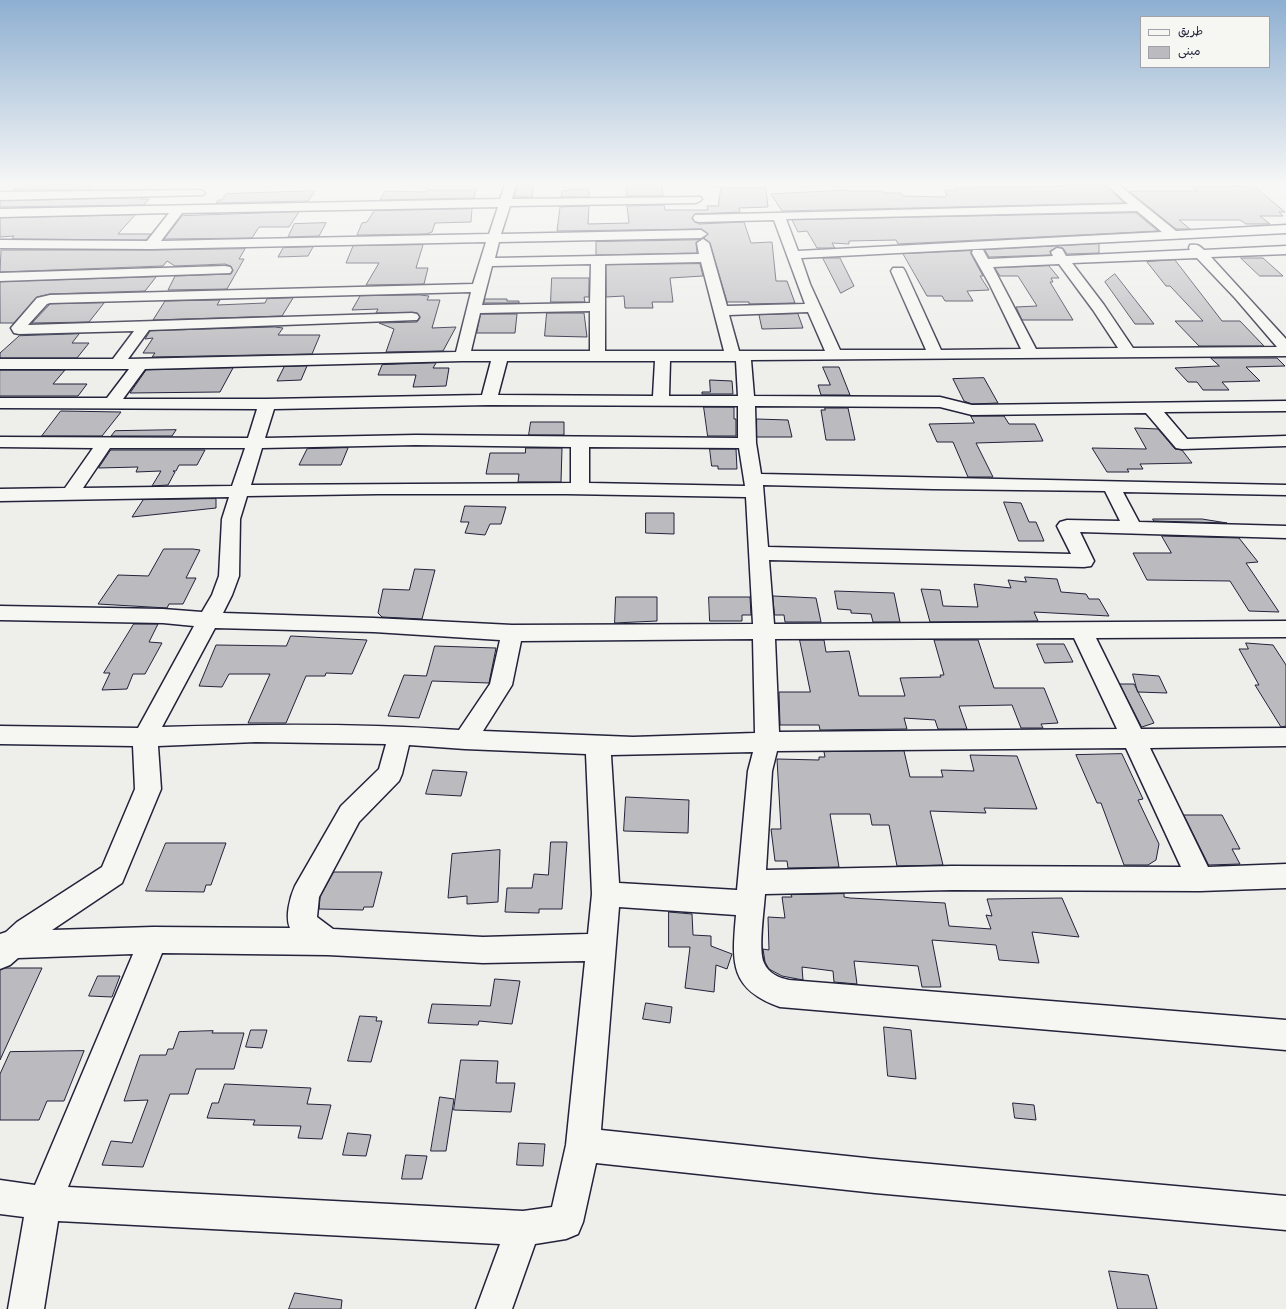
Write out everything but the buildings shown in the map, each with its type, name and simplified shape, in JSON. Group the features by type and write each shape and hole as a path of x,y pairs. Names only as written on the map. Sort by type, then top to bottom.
{"street":[{"path":"53,275 78,246"},
{"path":"213,293 238,246"},
{"path":"462,356 491,246"},
{"path":"704,246 720,311 738,356 746,401 747,443 754,486 764,633 768,742 760,771 756,815 747,952 750,969 762,984 770,990 780,993 1286,1035"},
{"path":"790,246 813,308 834,354"},
{"path":"793,255 953,246"},
{"path":"974,246 1031,354"},
{"path":"1052,246 1064,259 1129,353"},
{"path":"1192,246 1202,254 1285,351"},
{"path":"984,263 1270,251 1283,255"},
{"path":"487,262 706,258"},
{"path":"598,261 598,356"},
{"path":"0,277 225,270"},
{"path":"898,271 936,354"},
{"path":"412,317 144,327 24,330 18,328 42,301 50,299 213,293 479,288"},
{"path":"474,309 597,308"},
{"path":"720,311 813,308"},
{"path":"118,363 144,327"},
{"path":"0,364 140,364 462,356 738,356 1285,351"},
{"path":"661,401 663,356"},
{"path":"489,400 500,357"},
{"path":"111,404 140,364"},
{"path":"0,403 267,404 489,400 940,402 972,410 1286,406"},
{"path":"4,949 112,875 148,789 145,737 222,595 229,576 231,519 267,404"},
{"path":"1151,408 1182,444 1286,441"},
{"path":"0,442 254,444 343,440 747,443"},
{"path":"70,494 105,442"},
{"path":"580,442 580,488"},
{"path":"0,495 239,490 933,484 1286,490"},
{"path":"1111,486 1132,527"},
{"path":"758,553 1084,561 1067,526 1286,532"},
{"path":"0,613 163,616 208,620 374,625 512,634 1286,629"},
{"path":"1082,631 1200,879"},
{"path":"465,740 501,685 512,634"},
{"path":"0,735 145,737 256,733 400,735 465,740 632,746 768,742 1286,737"},
{"path":"328,942 302,923 305,895 350,814 390,774 400,735"},
{"path":"0,1197 44,1203 523,1228 566,1222 583,1145 606,894 598,744"},
{"path":"606,894 751,892 952,878 1200,879 1286,876"},
{"path":"4,949 153,940 328,942 483,950 602,947"},
{"path":"26,1309 44,1203 153,940"},
{"path":"583,1145 875,1176 1286,1213"},
{"path":"494,1309 523,1228"}]}
